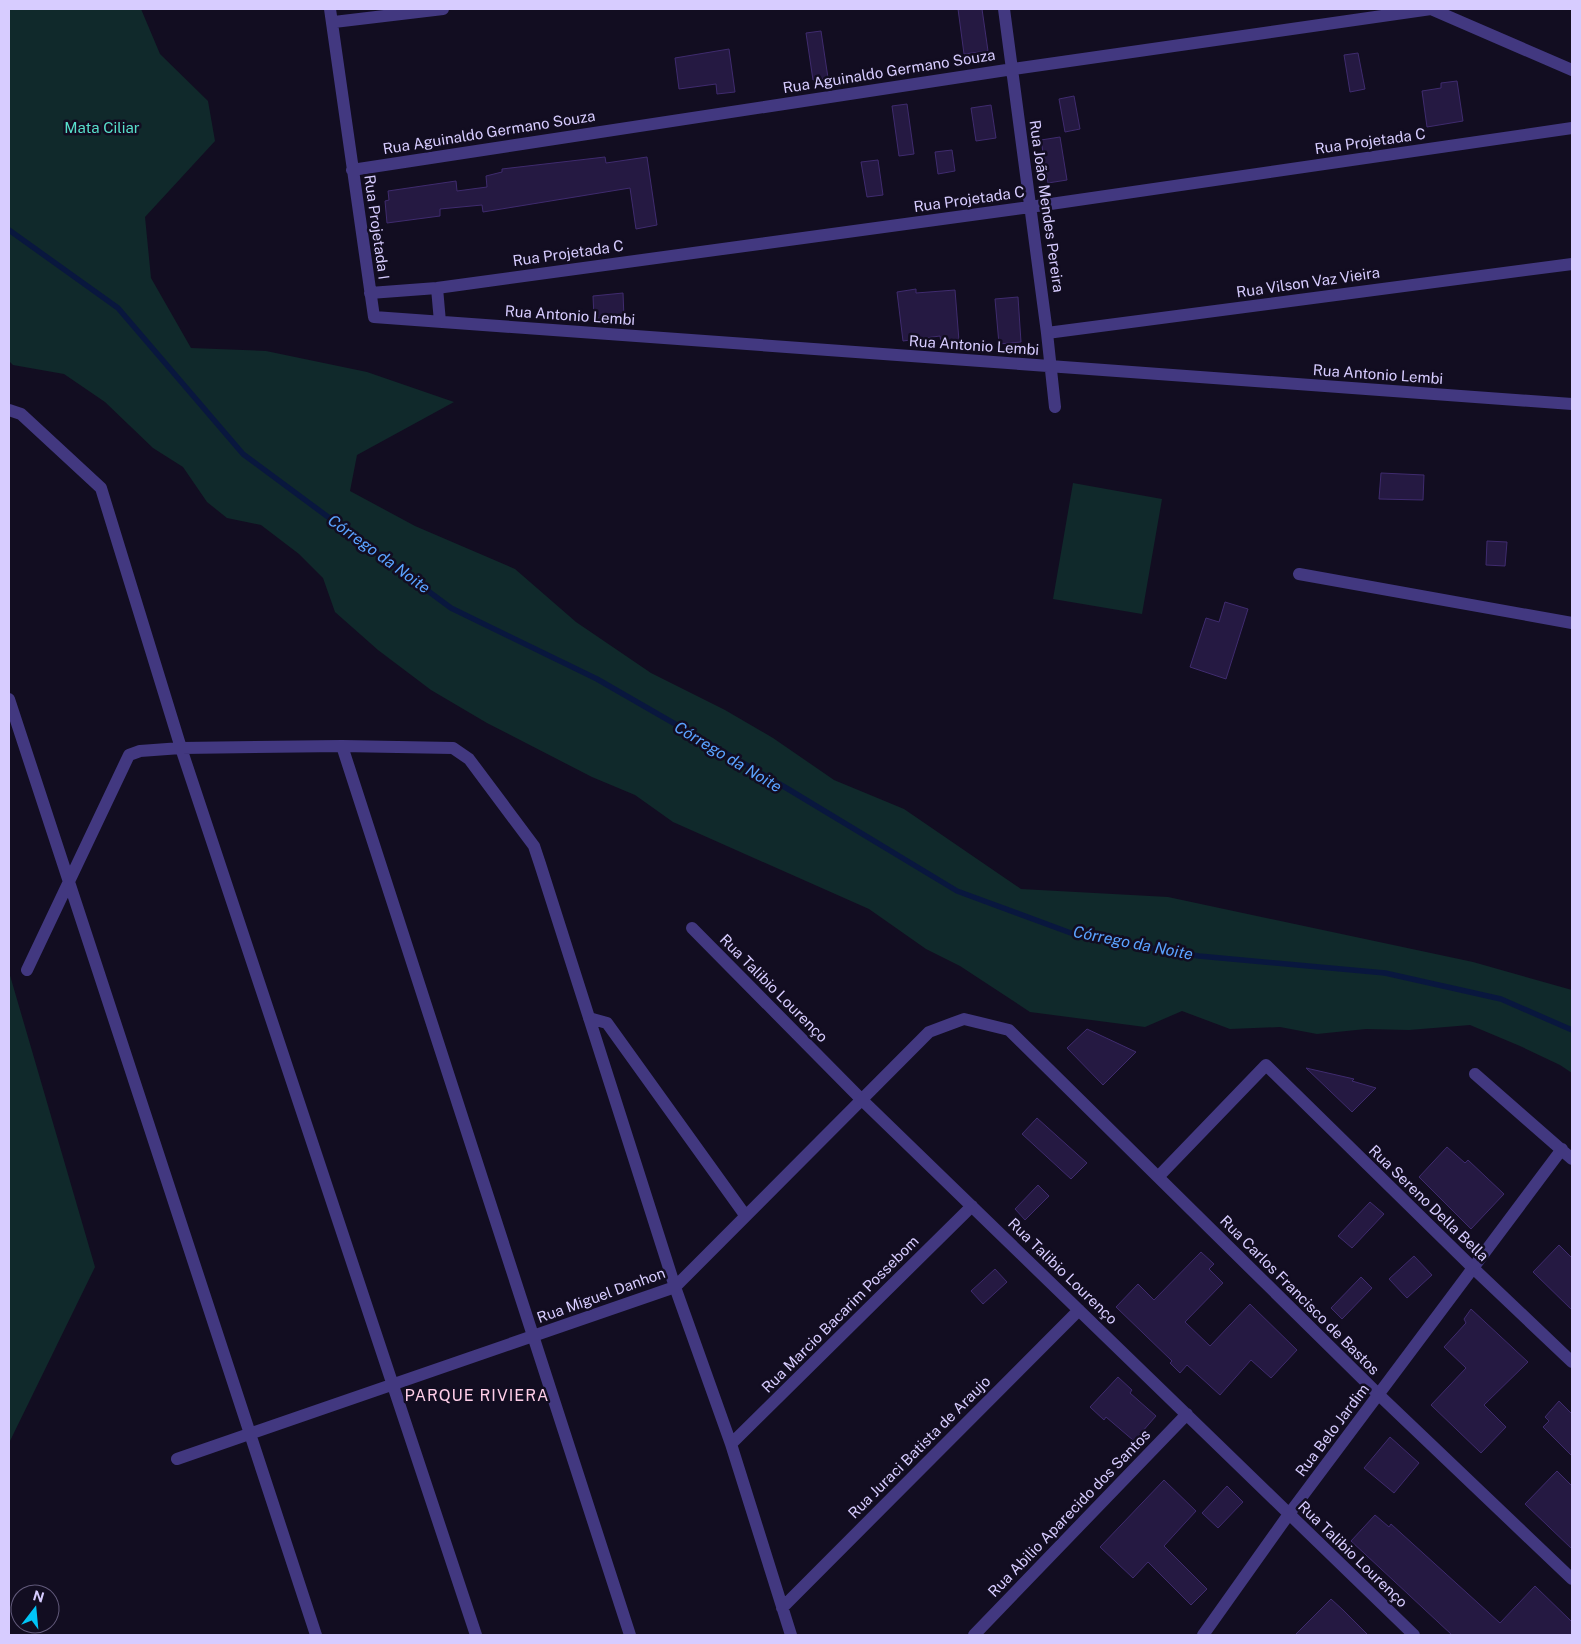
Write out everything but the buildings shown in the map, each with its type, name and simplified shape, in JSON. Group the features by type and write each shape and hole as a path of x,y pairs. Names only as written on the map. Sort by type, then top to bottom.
{"street":[{"name":"Rua Projetada I","path":"330,9 334,22 352,170 374,317"},
{"path":"334,22 443,9"},
{"name":"Rua João Mendes Pereira","path":"1004,9 1048,333 1055,407"},
{"path":"1431,9 1572,70"},
{"name":"Rua Aguinaldo Germano Souza","path":"352,170 1013,69 1431,9"},
{"name":"Rua Projetada C","path":"370,293 437,288 1030,207 1572,128"},
{"name":"Rua Vilson Vaz Vieira","path":"1048,333 1572,264"},
{"path":"437,288 440,322"},
{"name":"Rua Antonio Lembi","path":"374,317 1572,404"},
{"path":"9,410 21,414 100,488 181,748 476,1635"},
{"path":"1299,574 1572,623"},
{"path":"9,699 316,1635"},
{"path":"342,746 630,1635"},
{"path":"27,970 129,755 140,751 181,748 342,746 453,748 469,759 534,846 675,1287 731,1444 791,1635"},
{"name":"Rua Talibio Lourenço","path":"692,928 861,1098 1414,1635"},
{"path":"589,1018 607,1023 745,1215"},
{"name":"Rua Miguel Danhon","path":"177,1459 675,1287 928,1032 964,1019 1009,1030"},
{"name":"Rua Carlos Francisco de Bastos","path":"1009,1030 1379,1395 1572,1579"},
{"name":"Rua Sereno Della Bella","path":"1158,1177 1266,1065 1472,1268 1572,1362"},
{"path":"1475,1074 1572,1159"},
{"name":"Rua Belo Jardim","path":"1203,1635 1290,1514 1562,1149"},
{"name":"Rua Marcio Bacarim Possebom","path":"731,1444 972,1206"},
{"name":"Rua Juraci Batista de Araujo","path":"782,1608 1079,1310"},
{"name":"Rua Abilio Aparecido dos Santos","path":"974,1635 1187,1414"}],"green space":[{"name":"Mata Ciliar","path":"9,9 141,9 160,54 208,101 215,141 145,217 151,278 191,348 266,351 367,372 454,402 357,455 350,491 415,526 515,569 576,622 651,673 725,710 773,738 834,780 904,809 1021,889 1168,897 1473,962 1572,990 1572,1073 1560,1065 1520,1046 1470,1025 1409,1030 1366,1029 1317,1034 1280,1027 1230,1029 1182,1011 1145,1027 1030,1012 960,966 926,949 869,909 673,822 635,795 592,777 487,723 431,690 378,650 335,612 323,578 299,554 261,525 227,518 207,502 183,467 153,448 105,402 64,374 13,365 9,361"},
{"path":"1073,483 1162,499 1142,614 1053,599"},
{"path":"9,972 95,1267 9,1443"}],"waterway":[{"name":"Córrego da Noite","path":"9,230 118,308 243,454 451,608 597,679 788,789 957,891 1079,936 1199,956 1385,973 1501,999 1572,1030"}],"district":[{"name":"PARQUE RIVIERA","path":"477,1395"}]}
